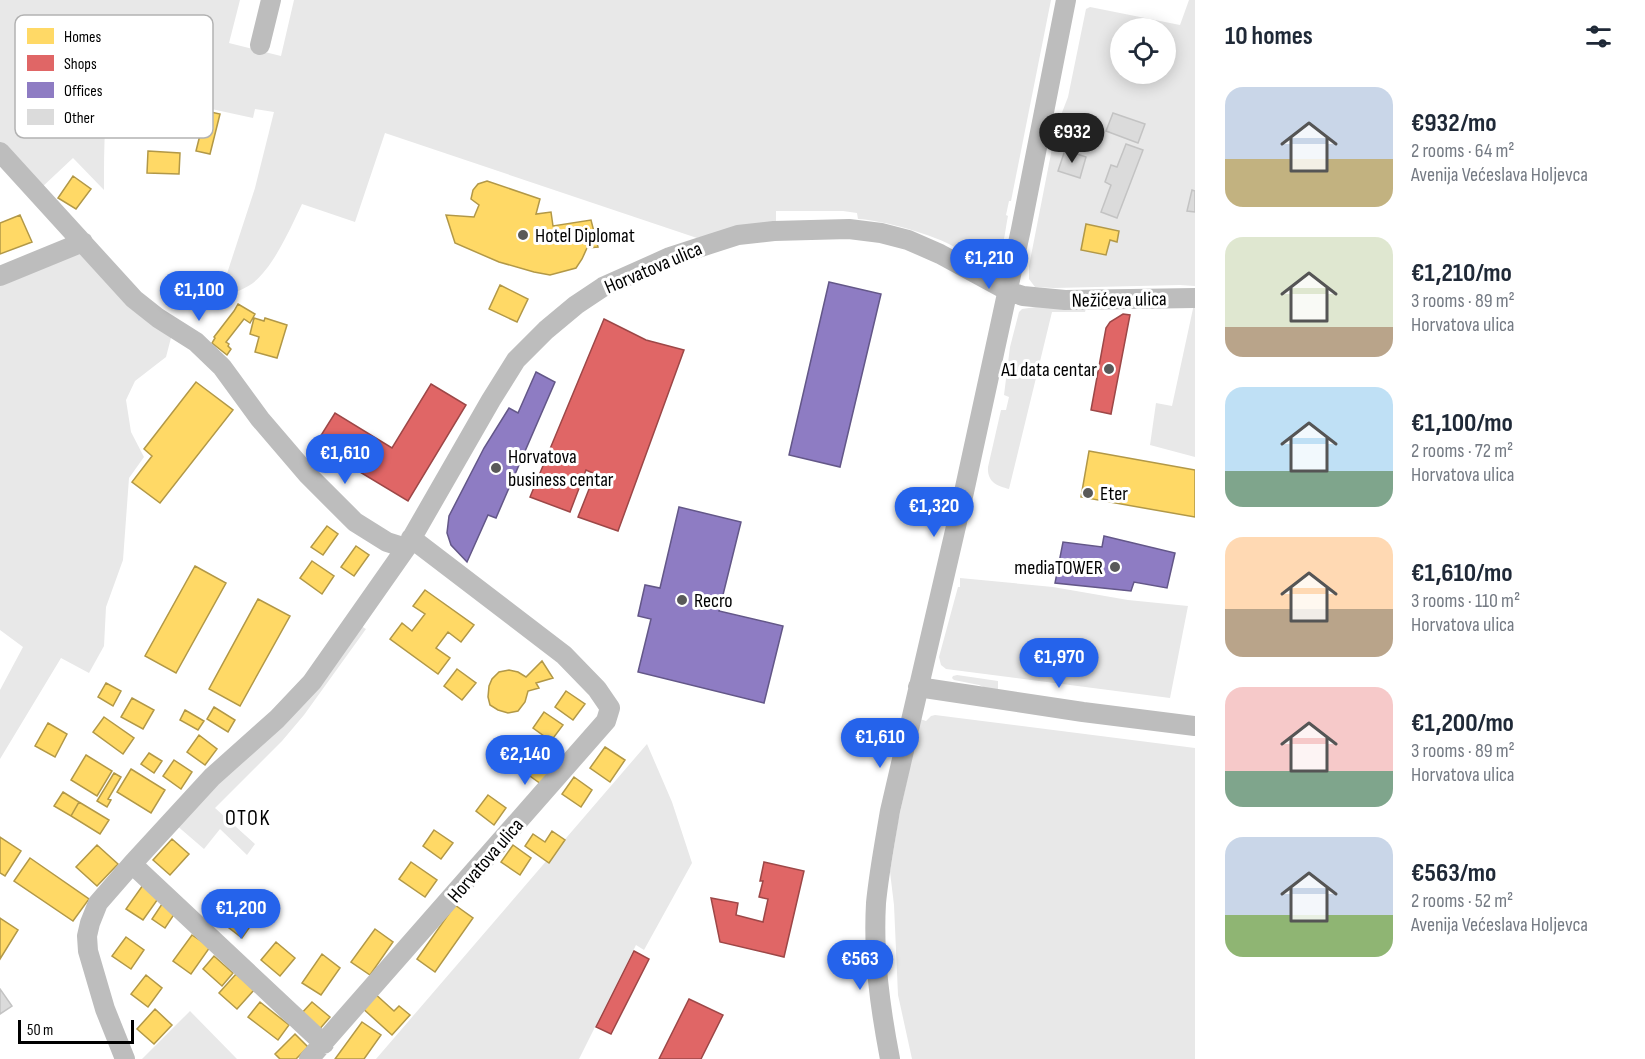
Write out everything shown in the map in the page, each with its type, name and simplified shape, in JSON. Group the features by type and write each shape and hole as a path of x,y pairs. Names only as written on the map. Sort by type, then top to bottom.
{"street":[{"path":"260,45 271,0"},
{"path":"890,1059 879,998 875,952 876,903 890,811 1008,291 1066,0"},
{"name":"Horvatova ulica","path":"0,152 134,299 158,318 196,342 222,367 260,418 308,475 355,522 387,542 409,543 564,654 597,689 610,708 606,721 309,1059"},
{"name":"Horvatova ulica","path":"125,1059 105,1009 88,951 87,936 98,903 212,777 277,719 312,682 409,543 516,360 563,315 603,286 670,257 738,235 774,231 849,229 881,233 908,240 940,254 1008,291"},
{"path":"0,276 83,242"},
{"name":"Nežićeva ulica","path":"1008,291 1035,298 1065,300 1195,298"},
{"path":"918,687 1195,726"},
{"path":"132,864 324,1044"}],"shaded area":[{"path":"0,0 240,0 229,43 281,56 294,0 1051,0 1011,201 1009,201 1006,215 1008,216 1003,242 996,260 987,265 972,262 956,248 923,233 858,219 857,213 843,211 776,211 776,222 697,238 385,133 355,222 302,204 266,270 250,285 219,298 255,188 274,112 255,109 253,118 213,109 213,15 15,15 15,138 105,138 104,190 73,158 40,189 0,147"},
{"path":"1189,0 1195,0 1195,286 1035,287 1029,279 1029,266 1056,128 1068,97 1086,9 1090,7 1145,18 1110,18 1110,84 1176,84 1176,24 1180,25"},
{"path":"72,252 83,254 172,334 166,357 135,381 126,400 131,432 144,457 129,478 123,560 106,607 104,646 89,673 61,658 0,759 0,690 23,647 0,630 0,281"},
{"path":"1194,304 1195,457 1150,445 1156,403 1172,406"},
{"path":"1086,308 1085,312 1052,312 1009,489 991,480 988,467 1001,410 1006,410 1009,397 1004,395 1010,347 1019,312 1022,309"},
{"path":"960,578 1053,587 1128,600 1188,606 1170,698 946,669 941,665 939,657 958,587 960,587"},
{"path":"361,626 366,629 304,715 282,741 215,808 255,844 247,855 220,829 204,849 175,824"},
{"path":"957,675 998,681 998,693 952,678"},
{"path":"935,715 1195,748 1195,1059 912,1059 898,995 894,905 890,872 920,719 926,721"},
{"path":"647,744 672,802 692,863 644,950 636,945 579,1059 376,1059"},
{"path":"190,1011 237,1059 142,1059"}],"building: Homes":[{"path":"213,112 220,114 210,154 196,151 199,138 213,138"},
{"path":"148,151 180,153 179,174 147,173"},
{"path":"73,176 91,189 76,209 58,198"},
{"name":"Hotel Diplomat","path":"487,181 540,199 536,214 551,212 553,226 591,220 598,247 587,248 576,268 550,275 499,262 455,243 446,215 474,217 479,205 471,199 473,190 478,184"},
{"path":"20,215 32,242 0,254 0,223"},
{"path":"1086,224 1119,231 1117,242 1110,240 1106,255 1081,250"},
{"path":"500,285 528,299 517,322 489,309"},
{"path":"238,304 255,314 250,323 244,319 226,342 231,349 227,355 212,343"},
{"path":"254,318 264,321 265,318 287,325 277,358 255,352 259,337 250,334"},
{"path":"196,382 233,410 160,503 132,482 152,456 144,449"},
{"path":"1089,451 1195,470 1195,517 1081,497"},
{"path":"327,526 338,534 323,555 311,547"},
{"path":"356,546 369,555 354,576 341,567"},
{"path":"312,561 334,576 322,594 300,578"},
{"path":"195,566 226,583 176,673 145,656"},
{"path":"425,590 474,625 461,642 448,632 436,648 450,658 438,674 390,639 402,623 412,631 425,614 413,606"},
{"path":"258,599 290,616 240,706 209,689"},
{"path":"542,661 553,678 536,683 539,688 528,691 525,702 518,711 508,713 490,705 489,686 499,672 509,670 526,677"},
{"path":"457,669 476,683 462,700 444,686"},
{"path":"106,683 121,691 113,706 98,697"},
{"path":"566,691 585,704 573,720 555,707"},
{"path":"132,698 154,710 143,729 121,717"},
{"path":"214,707 235,720 228,732 207,719"},
{"path":"185,710 204,721 198,730 180,720"},
{"path":"544,712 563,725 551,741 533,728"},
{"path":"104,717 134,738 123,754 93,732"},
{"path":"48,723 67,734 55,757 35,746"},
{"path":"199,735 217,749 205,765 187,752"},
{"path":"605,747 625,760 610,782 590,768"},
{"path":"149,753 162,761 154,773 141,764"},
{"path":"86,755 112,771 97,796 71,780"},
{"path":"535,755 553,768 541,784 523,771"},
{"path":"174,760 192,772 181,789 163,776"},
{"path":"131,769 165,790 151,813 117,792"},
{"path":"114,773 121,777 108,799 111,800 107,807 97,801"},
{"path":"574,777 592,790 581,807 562,794"},
{"path":"63,792 79,802 71,816 54,806"},
{"path":"488,795 506,808 494,825 476,811"},
{"path":"79,802 109,820 100,834 71,816"},
{"path":"434,830 453,843 441,859 423,846"},
{"path":"552,831 565,840 549,863 525,846 533,834 545,842"},
{"path":"0,837 21,851 5,876 0,873"},
{"path":"172,839 189,854 170,875 153,860"},
{"path":"97,845 118,864 97,886 76,867"},
{"path":"513,845 531,858 520,875 501,862"},
{"path":"30,858 89,899 73,921 14,881"},
{"path":"411,862 437,880 425,897 399,879"},
{"path":"143,885 160,896 143,920 126,909"},
{"path":"162,904 175,913 165,928 152,919"},
{"path":"455,905 473,918 435,972 417,959"},
{"path":"236,908 254,921 242,938 224,924"},
{"path":"0,918 18,930 0,959"},
{"path":"375,929 393,942 370,975 351,962"},
{"path":"192,935 210,947 191,974 173,961"},
{"path":"126,937 144,950 131,969 112,956"},
{"path":"276,942 295,958 280,976 261,960"},
{"path":"322,954 340,968 321,995 302,983"},
{"path":"214,956 233,973 222,986 203,969"},
{"path":"236,974 254,990 237,1009 219,993"},
{"path":"146,975 162,988 148,1007 131,994"},
{"path":"373,992 394,1011 399,1006 410,1015 392,1035 360,1006"},
{"path":"260,1002 289,1025 278,1040 248,1017"},
{"path":"312,1002 330,1017 318,1031 300,1015"},
{"path":"155,1009 172,1025 154,1044 137,1029"},
{"path":"362,1022 381,1035 364,1059 335,1059"},
{"path":"295,1034 308,1047 296,1059 280,1059 275,1054"}],"building: Shops":[{"name":"A1 data centar","path":"1123,314 1130,315 1111,414 1091,410 1106,328 1110,322"},
{"path":"604,319 646,340 684,350 618,531 578,517 595,474 586,470 570,512 530,497"},
{"path":"431,384 466,405 408,501 315,445 335,413 392,448"},
{"path":"764,862 804,871 784,957 720,942 711,898 738,903 736,915 763,922 768,899 759,897"},
{"path":"634,951 649,959 611,1034 596,1027"},
{"path":"689,999 723,1015 701,1059 659,1059"}],"building: Offices":[{"path":"829,282 881,294 840,467 789,455"},
{"name":"Horvatova business centar","path":"536,372 555,382 496,518 488,515 467,562 451,545 447,533 449,516 484,448 509,408 518,413"},
{"name":"Recro","path":"679,507 741,522 719,611 783,626 764,703 638,672 651,619 638,616 645,585 660,588"},
{"name":"mediaTOWER","path":"1104,536 1175,553 1167,588 1134,582 1131,591 1055,583 1063,542 1102,547"}],"building: Other":[{"path":"1113,113 1145,124 1138,143 1106,131"},
{"path":"1126,144 1143,150 1117,218 1101,212 1111,185 1105,182 1111,165 1117,167"},
{"path":"1065,150 1086,157 1080,178 1058,171"},
{"path":"1192,190 1195,191 1195,212 1187,211"},
{"path":"0,989 12,1006 0,1014"}],"place":[{"name":"Hotel Diplomat","path":"523,235"},
{"name":"A1 data centar","path":"1109,369"},
{"name":"Horvatova business centar","path":"496,468"},
{"name":"Eter","path":"1088,493"},
{"name":"mediaTOWER","path":"1115,567"},
{"name":"Recro","path":"682,600"}],"district":[{"name":"OTOK","path":"248,817"}]}
